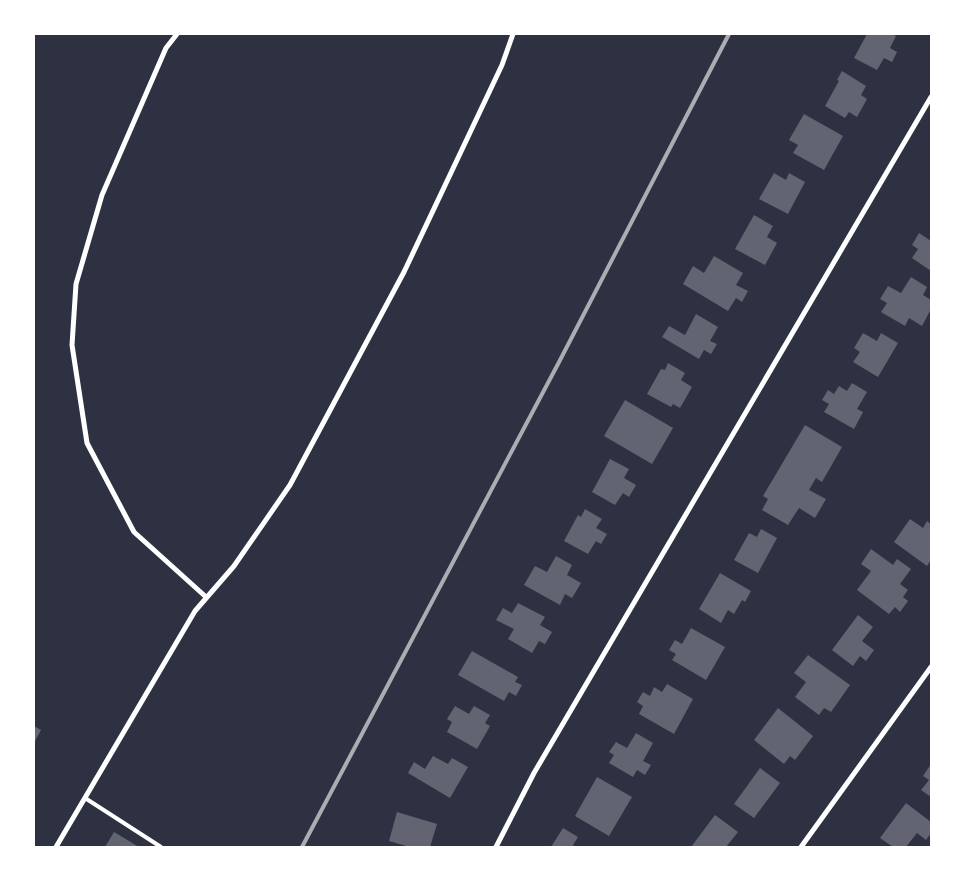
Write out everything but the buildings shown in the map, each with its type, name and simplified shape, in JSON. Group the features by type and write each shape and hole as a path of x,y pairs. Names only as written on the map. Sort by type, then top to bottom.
{"street":[{"path":"176,34 166,48 102,195 76,284 72,345 87,443 91,451 134,532 206,598"},
{"path":"56,847 194,610 234,566 294,477 404,272 502,65 513,34"},
{"path":"496,847 534,773 931,97"},
{"path":"801,847 931,667"}],"lane":[{"path":"85,798 161,847"}],"railway":[{"path":"302,847 558,364 729,34"}]}
